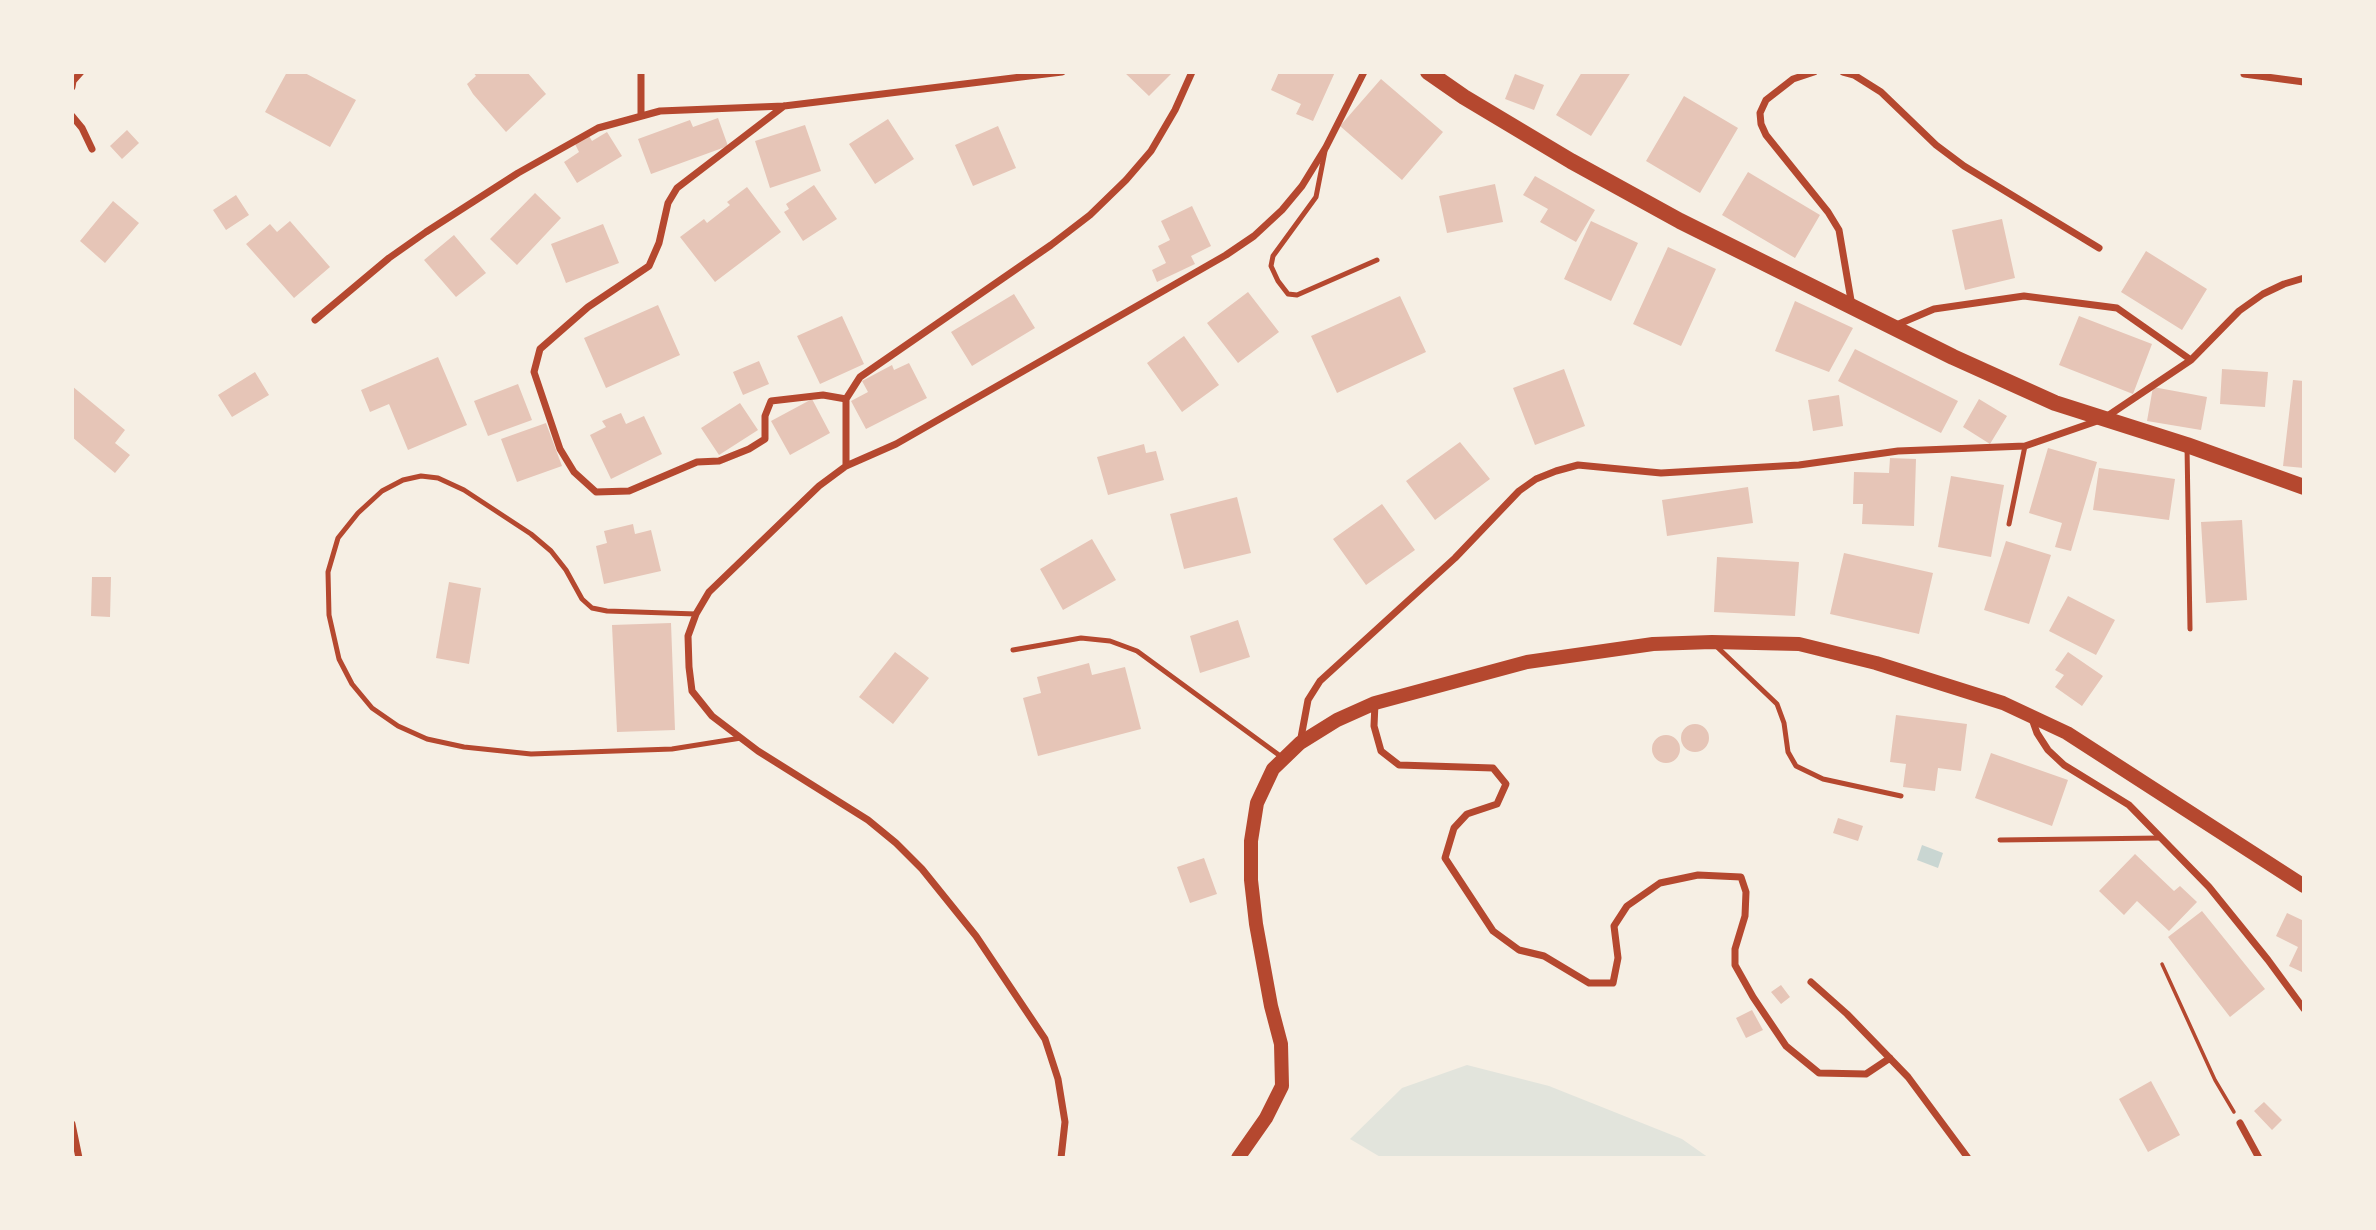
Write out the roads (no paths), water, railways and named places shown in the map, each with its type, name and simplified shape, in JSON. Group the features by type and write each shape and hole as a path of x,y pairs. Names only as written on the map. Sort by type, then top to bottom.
{"main road":[{"path":"1428,72 1464,97 1571,161 1680,220 1953,357 2055,403 2304,486"},
{"path":"1238,1158 1266,1118 1282,1086 1281,1044 1271,1006 1251,880 1251,841 1257,803 1273,769 1300,743 1337,720 1375,703 1527,662 1653,644 1712,642 1799,644 1876,663 2003,703 2067,733 2304,886"}],"street":[{"path":"72,87 73,81 81,72"},
{"path":"641,72 641,115"},
{"path":"315,320 388,258 476,200 598,128 660,111 784,106 1062,72"},
{"path":"846,466 846,399 860,377 1090,215 1151,151 1175,110 1192,72"},
{"path":"1061,1158 1065,1122 1058,1079 1045,1039 976,936 922,869 868,820 758,751 712,716 692,691 688,636 696,614 709,592 819,486 846,466 896,444 1254,236 1282,210 1302,186 1326,147 1364,72"},
{"path":"1814,72 1793,79 1766,100 1760,113 1761,124 1766,135 1828,212 1839,230 1852,306"},
{"path":"1843,72 1854,75 1881,92 1936,145 1964,166 2099,248"},
{"path":"2244,74 2304,82"},
{"path":"784,106 677,188 668,203 659,243 649,266 587,307 540,349 534,372 560,449 574,472 596,492 629,491 697,462 719,461 748,449 765,439 765,416 771,401 823,395 846,399"},
{"path":"72,116 82,128 92,149"},
{"path":"1300,743 1308,700 1320,681 1455,558 1518,491 1536,479 1578,465 1661,473 1799,465 1898,451 2025,446 2103,419 2191,360 2239,311 2273,289 2304,278"},
{"path":"1893,327 1934,309 2024,296 2117,308 2191,360"},
{"path":"1375,703 1374,726 1381,751 1399,765 1493,768 1506,784 1497,804 1467,814 1454,828 1445,858 1493,931 1518,950 1544,956 1590,983 1613,983 1618,958 1615,926 1627,906 1660,883 1698,875 1741,877 1746,892 1745,916 1735,949 1735,965 1753,998 1786,1046 1819,1073 1866,1074 1890,1058"},
{"path":"2031,716 2048,750 2064,765 2129,805 2162,838 2237,921 2304,1009"},
{"path":"1811,982 1847,1014 1908,1077 1968,1158"},
{"path":"2240,1123 2259,1158"},
{"path":"72,1124 79,1158"}],"lane":[{"path":"1326,147 1317,197 1273,256 1271,266 1288,294 1297,295 1377,260"},
{"path":"2187,445 2190,629"},
{"path":"2009,524 2025,446"},
{"path":"696,614 607,611 592,608 582,599 566,570 551,551 531,534 464,490 438,478 421,475 403,480 382,491 358,513 338,538 328,572 329,615 339,659 352,684 372,708 398,726 427,739 464,747 531,754 672,749 741,738"},
{"path":"1013,650 1081,638 1110,641 1137,651 1284,758"},
{"path":"1712,642 1777,704 1784,723 1788,752 1796,766 1823,779 1901,796"},
{"path":"2000,841 2162,838"}]}
